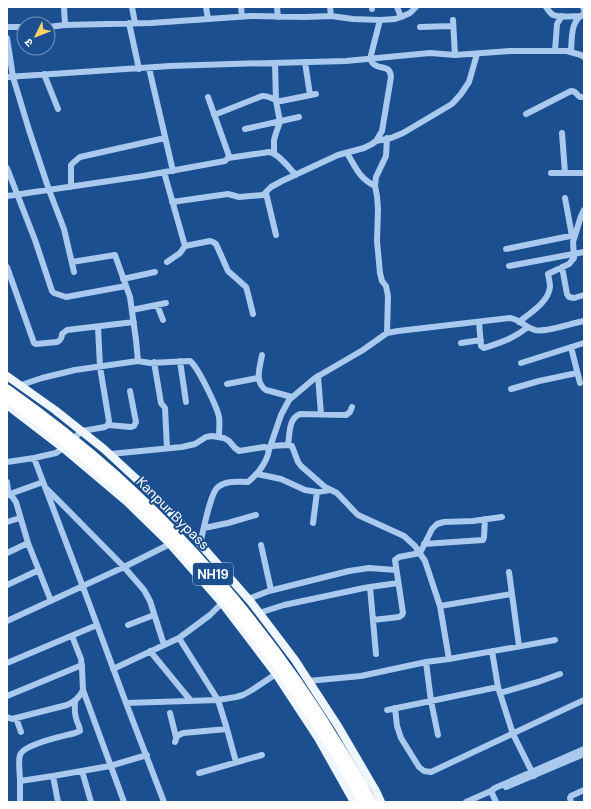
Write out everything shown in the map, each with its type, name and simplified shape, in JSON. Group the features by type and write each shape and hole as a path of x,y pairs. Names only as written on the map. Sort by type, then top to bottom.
{"highway":[{"name":"Kanpur Bypass","path":"7,389 59,428 117,476 183,540 261,631 283,661 320,714 372,802"},
{"name":"Kanpur Bypass","path":"7,398 52,432 114,484 157,524 205,575 233,607 285,677 345,769 363,802"}],"main road":[{"path":"7,376 55,410 110,454 187,529 248,599 295,660 338,726 381,802"},
{"path":"7,405 63,448 127,502 170,544 222,603 276,674 318,738 354,802"}],"street":[{"path":"64,7 65,25"},
{"path":"132,7 132,23 139,69"},
{"path":"206,7 208,20"},
{"path":"241,7 242,17"},
{"path":"277,7 278,16"},
{"path":"330,7 331,16"},
{"path":"397,7 401,17"},
{"path":"56,26 278,16 331,16 353,19 380,20 401,17 410,13 416,7"},
{"path":"546,7 553,15 562,16 583,13"},
{"path":"571,52 573,29 583,13 583,7"},
{"path":"555,51 557,24 562,16"},
{"path":"376,141 382,131 390,73 386,68 376,66 370,59 380,20"},
{"path":"420,27 453,23 455,55"},
{"path":"7,38 10,77 64,229 74,272"},
{"path":"10,77 224,64 346,61 430,53 455,55 511,51 555,51 571,52 583,56"},
{"path":"172,202 228,194 239,197 260,195 266,193 271,187 338,156 364,148 376,141 402,133 452,104 469,82 477,54"},
{"path":"214,115 266,95 276,101 283,101 313,94 305,62"},
{"path":"274,153 274,140 280,122 276,101 275,63"},
{"path":"149,68 173,171"},
{"path":"44,74 58,109"},
{"path":"526,114 571,91 576,92 580,97 584,97"},
{"path":"208,97 229,156 228,158"},
{"path":"245,129 299,117"},
{"path":"562,133 565,173"},
{"path":"71,187 71,165 80,157 165,138"},
{"path":"387,138 386,156 376,178 375,186 378,209 377,241 380,273 382,281 386,286 388,296 387,334"},
{"path":"7,196 173,171 225,161 228,158 268,152 274,153 296,175"},
{"path":"347,153 361,176 367,182 375,186"},
{"path":"7,168 54,293 66,297 126,286"},
{"path":"164,172 185,246"},
{"path":"551,173 584,173"},
{"path":"266,193 276,235"},
{"path":"519,322 542,304 550,286 548,274 569,264 574,258 573,236 565,198"},
{"path":"573,236 584,210"},
{"path":"506,249 573,236"},
{"path":"167,262 180,253 185,246 210,241 213,242 216,244 228,271 246,287 253,314"},
{"path":"509,266 584,252"},
{"path":"72,262 115,255 130,297 138,361"},
{"path":"7,267 34,343 36,344 60,341 62,339 62,334 67,330 134,322"},
{"path":"562,267 567,294 569,297 574,298 584,295"},
{"path":"123,279 155,272"},
{"path":"132,310 166,303"},
{"path":"157,305 163,320"},
{"path":"200,544 214,492 219,486 230,482 248,482 260,471 270,448 281,415 289,400 318,376 387,334 405,330 510,318 537,331 584,321"},
{"path":"478,322 481,346 484,348 517,336 528,327"},
{"path":"98,327 100,367 109,422 108,425"},
{"path":"461,343 481,340"},
{"path":"521,363 584,344"},
{"path":"571,347 580,383"},
{"path":"262,355 258,378 263,388 292,397"},
{"path":"21,385 75,370 138,361 190,362 193,364 203,381 219,416 219,436"},
{"path":"180,361 186,402"},
{"path":"154,362 161,403 165,408 167,448"},
{"path":"511,389 578,373"},
{"path":"318,376 321,414"},
{"path":"227,384 258,378"},
{"path":"7,462 56,453 82,431 105,427 108,425 134,426 136,422 130,391"},
{"path":"288,445 291,423 300,414 346,414 350,412 352,407"},
{"path":"110,454 182,447 195,444 206,437 212,436 224,438 239,451 264,447 270,448 288,445 292,446 301,466 325,487 340,496 358,515 404,536 415,546 425,561 440,606 449,658"},
{"path":"34,458 164,802"},
{"path":"257,474 281,479 305,490 317,492 330,490"},
{"path":"7,482 8,495 16,502 28,543 51,601"},
{"path":"8,495 44,484"},
{"path":"44,484 144,590 150,601 164,645"},
{"path":"313,523 317,492"},
{"path":"204,528 256,515"},
{"path":"420,553 432,529 437,524 444,522 473,521 502,517"},
{"path":"7,522 20,518"},
{"path":"424,544 482,540 484,537 485,519"},
{"path":"7,553 28,543"},
{"path":"7,621 124,568 170,544"},
{"path":"262,545 271,590"},
{"path":"373,620 402,615 403,613 395,560 399,557 420,553"},
{"path":"248,599 271,590 349,571 369,568 396,570"},
{"path":"7,585 39,570"},
{"path":"509,572 519,646"},
{"path":"259,613 351,590 398,583"},
{"path":"370,587 376,654"},
{"path":"440,606 512,594"},
{"path":"113,669 179,638 210,615 222,603"},
{"path":"128,625 154,614"},
{"path":"7,663 97,625"},
{"path":"72,636 79,652 82,665 83,690 124,802"},
{"path":"179,638 218,700 236,762"},
{"path":"308,681 361,676 426,662 555,640"},
{"path":"150,651 191,701"},
{"path":"492,651 499,690 513,734 533,773"},
{"path":"426,662 431,701 438,735"},
{"path":"7,696 82,665"},
{"path":"126,703 218,700 242,695 276,674"},
{"path":"387,710 538,682 560,674"},
{"path":"7,716 12,719 67,705 75,701 82,694 83,690"},
{"path":"395,708 397,726 401,738 420,767 424,771 431,772 584,700"},
{"path":"20,802 19,757 22,751 29,747 75,733 80,730 75,714 75,701"},
{"path":"170,713 176,739 179,734 183,733 227,729"},
{"path":"16,718 21,732"},
{"path":"533,773 584,749"},
{"path":"466,802 495,788 584,754"},
{"path":"20,781 110,766 147,755"},
{"path":"198,773 262,755"},
{"path":"82,771 91,802"},
{"path":"53,776 58,802"},
{"path":"571,802 571,796 584,790"},
{"path":"491,791 496,802"}]}
